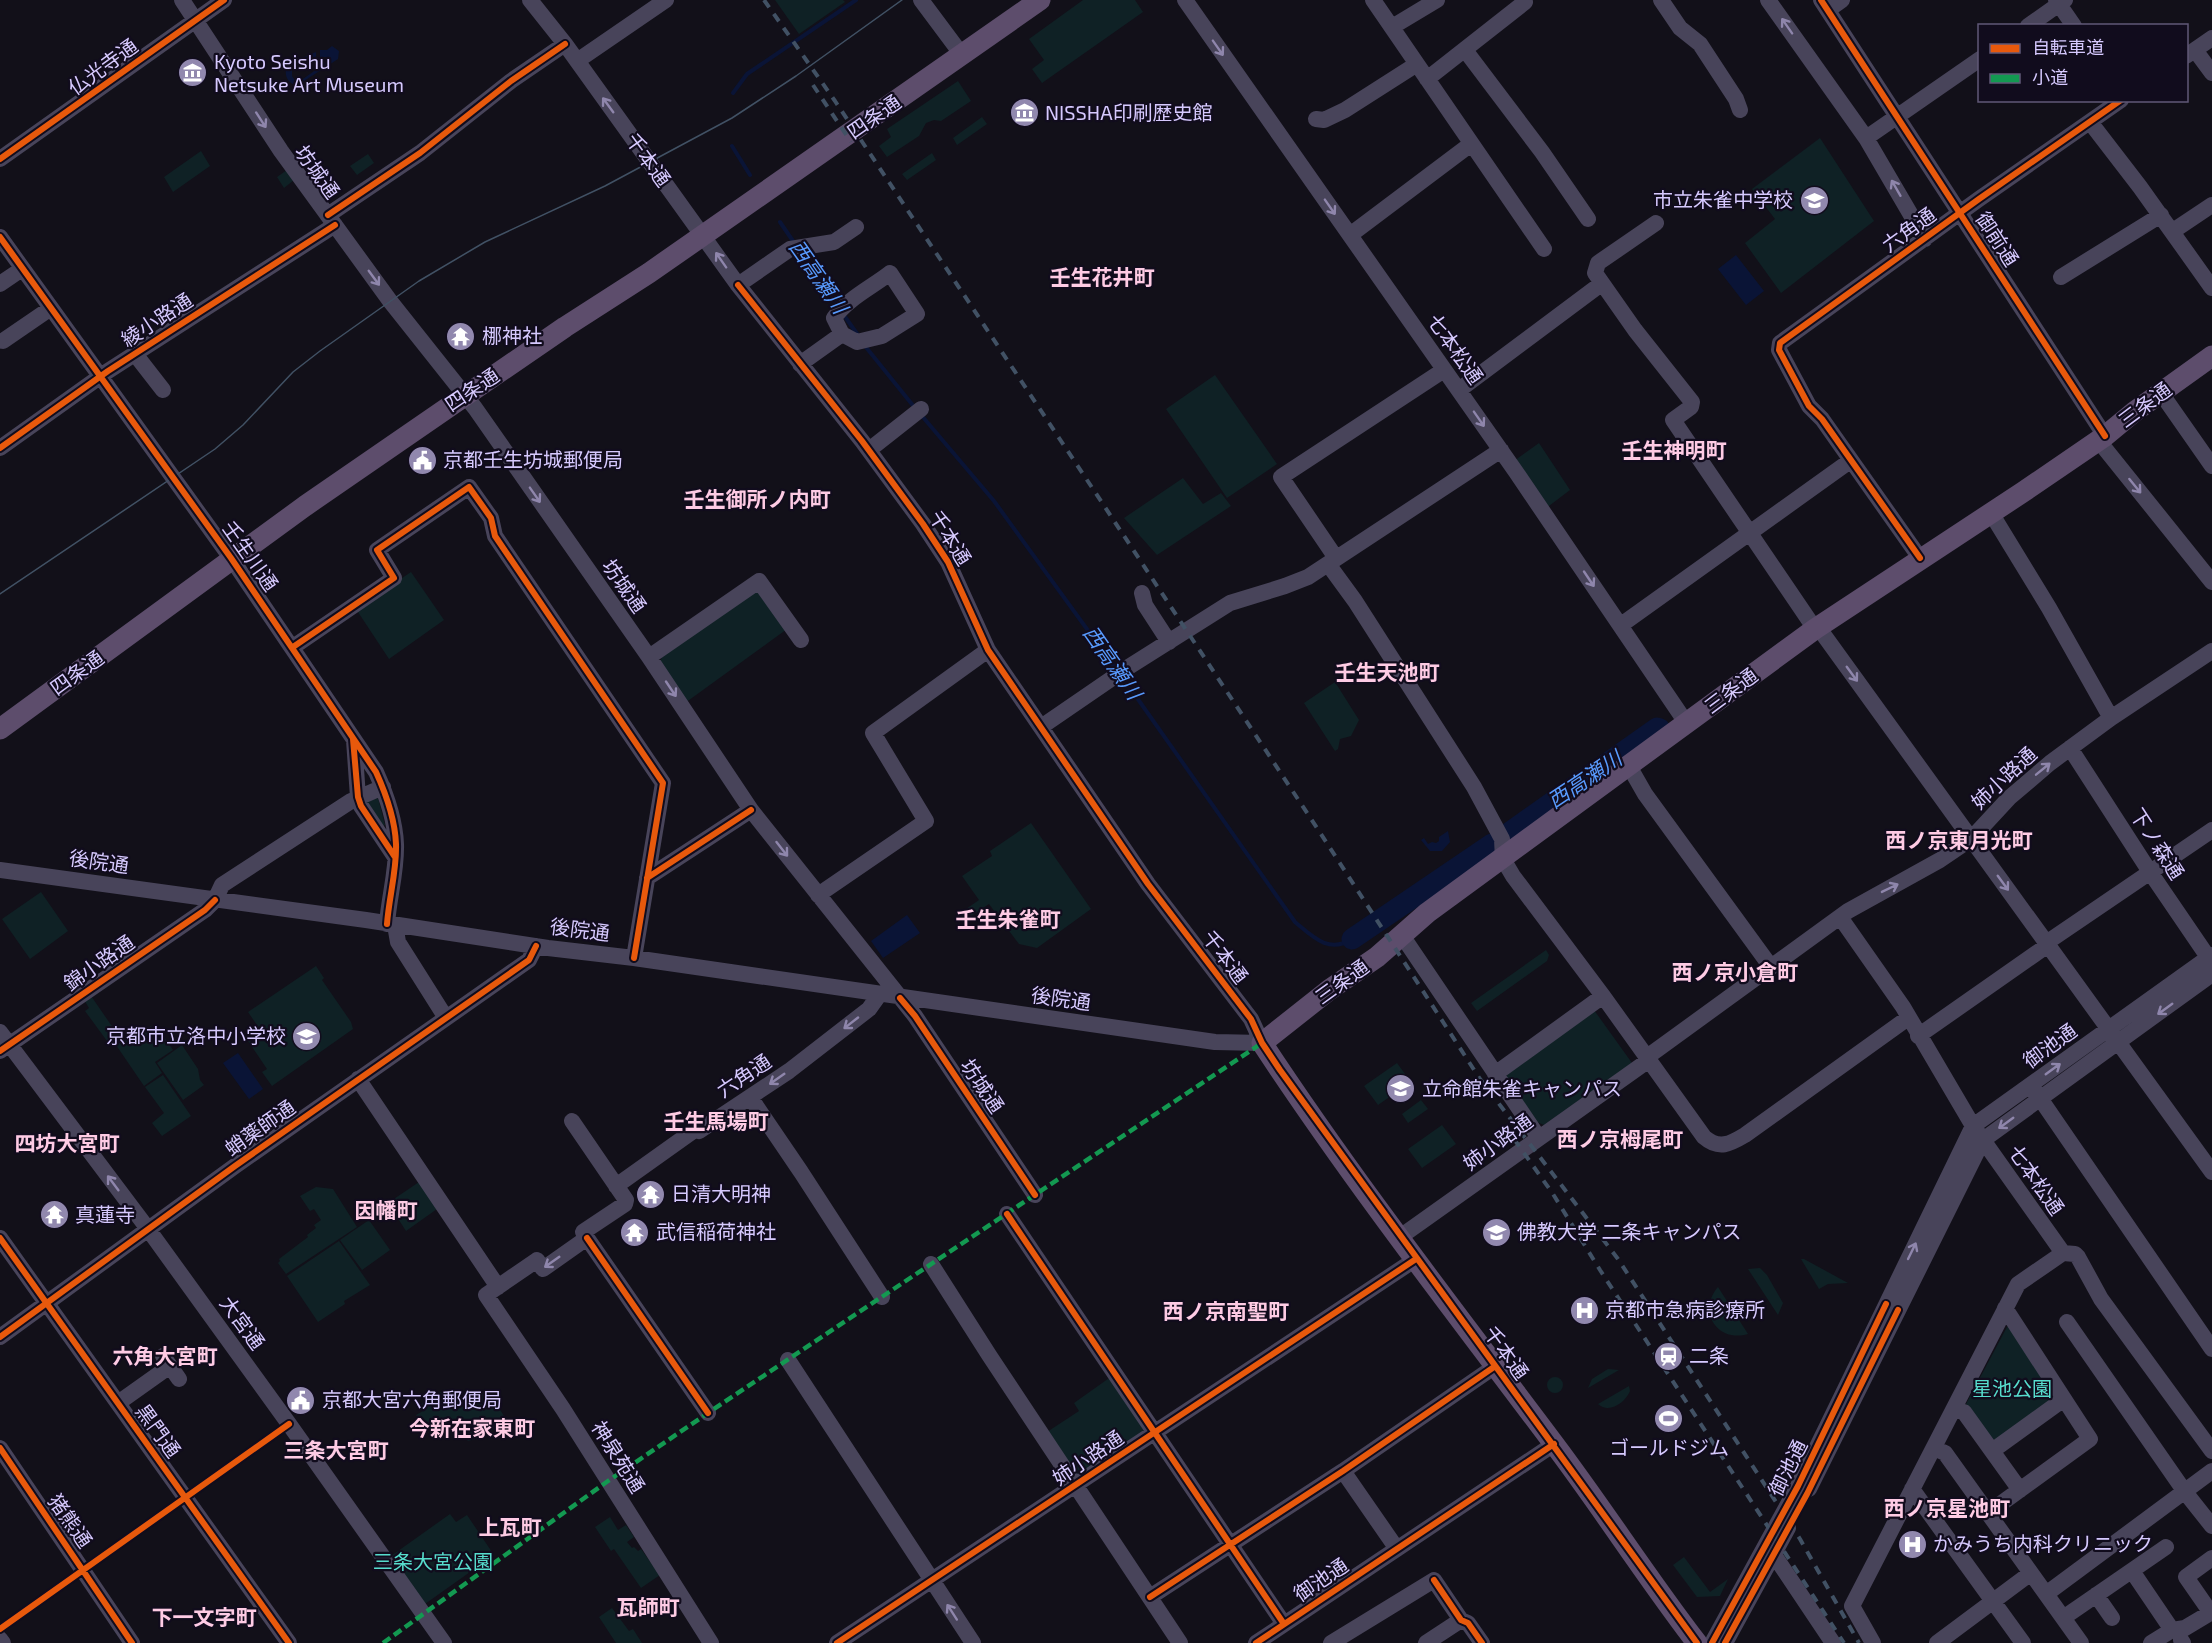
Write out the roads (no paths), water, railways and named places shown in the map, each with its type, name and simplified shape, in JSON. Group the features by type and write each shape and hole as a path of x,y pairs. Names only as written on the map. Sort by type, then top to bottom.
{"main road":[{"name":"四条通","path":"0,729 135,632 231,558 703,235 1040,0"},
{"name":"三条通","path":"1262,1043 1329,990 1377,957 1427,913 1817,628 2102,438 2212,356"},
{"name":"千本通","path":"1262,1043 1494,1367 1554,1444 1697,1643"}],"street":[{"name":"坊城通","path":"182,0 281,151 390,301 465,396 649,657 751,810 915,1016 1035,1195"},
{"name":"仏光寺通","path":"0,159 224,0"},
{"name":"千本通","path":"530,0 565,44 738,285 869,450 948,562 988,650 1148,884 1251,1019 1262,1043"},
{"path":"577,61 666,0"},
{"path":"921,0 962,55"},
{"name":"七本松通","path":"1185,0 1501,450 1687,724"},
{"path":"1374,0 1544,249"},
{"path":"1392,27 1437,0"},
{"path":"1428,79 1525,2 1524,0"},
{"path":"1660,0 1680,28 1700,44 1736,99 1740,110"},
{"path":"1768,0 1866,138 1925,238"},
{"path":"1825,5 1842,0"},
{"path":"2031,24 2060,1 2073,24"},
{"name":"御前通","path":"1825,5 2102,438 2212,582"},
{"path":"2212,38 2191,53 2212,73"},
{"name":"綾小路通","path":"0,448 100,376 331,220 511,81 565,44"},
{"path":"1466,50 1542,152 1588,219"},
{"path":"1866,138 1978,60"},
{"path":"1316,119 1324,120 1337,114 1417,64"},
{"name":"六角通","path":"1850,461 1822,418 1809,406 1779,347 1784,339 2118,102"},
{"path":"2090,122 2173,231 2212,288"},
{"path":"1350,235 1471,144"},
{"path":"2173,231 2212,205"},
{"path":"2061,277 2161,215"},
{"path":"1656,223 1598,263 1595,273 1601,284 1692,402 1691,406 1673,420 1817,628 2212,1170"},
{"path":"738,285 797,248 834,242 856,227"},
{"name":"壬生川通","path":"0,237 293,646 376,772 394,825 395,857 391,924"},
{"path":"0,284 22,269"},
{"path":"890,273 917,314 882,336 862,341 842,334 834,318 840,310 890,273"},
{"path":"1459,390 1601,284"},
{"path":"3,341 51,308"},
{"path":"800,364 842,334"},
{"path":"135,354 162,390"},
{"path":"1444,370 1281,477 1361,610 1474,787 1502,839 1503,859 1513,876 1704,1137 1711,1143 1721,1146 1730,1144 1745,1135 1908,1018"},
{"path":"2161,393 2212,466"},
{"path":"869,450 916,413"},
{"path":"1041,727 1121,672 1230,603 1297,582 1501,450"},
{"path":"1621,626 1850,461 1920,558"},
{"path":"293,646 394,578 377,550 469,487 491,518 495,536 663,783 634,958"},
{"path":"1991,513 2049,608 2111,718"},
{"path":"649,657 759,581 801,640"},
{"path":"1142,592 1145,605 1169,642"},
{"path":"818,895 927,821 873,733 988,650"},
{"name":"姉小路通","path":"1400,1237 1840,917 1866,900 1940,860 1971,838 2009,798 2070,748 2212,651"},
{"path":"353,737 358,797 361,806 395,857"},
{"name":"下ノ森通","path":"2070,748 2150,872 2211,958"},
{"path":"1629,766 1645,794 1771,967"},
{"name":"錦小路通","path":"3,1042 205,910 215,900 222,885 358,797 382,787"},
{"path":"647,878 751,810"},
{"path":"1918,1036 2212,830"},
{"name":"後院通","path":"0,870 1215,1042 1262,1043"},
{"name":"七本松通","path":"1840,917 1903,1007 1918,1036 1978,1133 2062,1253 2075,1254 2081,1261 2105,1305 2212,1451"},
{"path":"391,924 398,942 446,1018"},
{"path":"1401,934 1539,1138"},
{"name":"蛸薬師通","path":"0,1337 148,1229 529,960 536,946"},
{"name":"御池通","path":"1712,1643 1892,1307 1978,1133 2113,1035 2211,958"},
{"name":"御池通","path":"2113,1035 2212,974"},
{"name":"六角通","path":"616,1186 696,1129 699,1131 789,1071 869,1009 879,995"},
{"path":"1495,1074 1603,996"},
{"name":"大宮通","path":"3,1042 148,1229 444,1643"},
{"name":"神泉苑通","path":"358,1080 711,1643"},
{"path":"2035,1092 2212,1349"},
{"path":"750,1097 882,1297"},
{"path":"572,1121 626,1200 625,1204 583,1232 708,1413"},
{"path":"1007,1214 1284,1624"},
{"path":"492,1291 537,1260 543,1269 587,1238"},
{"name":"黒門通","path":"0,1239 289,1643"},
{"path":"1873,1643 1852,1606 2018,1284 2062,1253"},
{"name":"姉小路通","path":"837,1643 1416,1259"},
{"path":"931,1264 1180,1643"},
{"name":"御池通","path":"1725,1643 1807,1494 1892,1307"},
{"path":"1988,1513 2090,1439 2005,1308"},
{"path":"2067,1322 2212,1526"},
{"path":"788,1360 973,1643"},
{"path":"118,1403 171,1367"},
{"path":"1150,1597 1343,1471 1494,1367"},
{"path":"1992,1451 2064,1399"},
{"path":"1953,1410 1964,1412 2020,1490"},
{"name":"御池通","path":"1256,1643 1554,1444"},
{"name":"猪熊通","path":"0,1448 132,1643"},
{"path":"1934,1448 1945,1453 2081,1643"},
{"path":"1343,1471 1397,1549"},
{"path":"2046,1594 2212,1471"},
{"path":"1912,1489 2023,1643"},
{"path":"2063,1618 2166,1547"},
{"path":"1774,1555 1833,1643"},
{"path":"2151,1643 2180,1637 2211,1613 2186,1577 2212,1558"},
{"path":"2132,1571 2180,1637"},
{"path":"1942,1642 2031,1573"},
{"path":"1331,1643 1434,1580 1461,1620 1467,1623 1482,1643"},
{"path":"2096,1595 2112,1618"},
{"path":"1426,1643 1461,1620"},
{"path":"0,1639 3,1643"}],"water":[{"path":"332,46 339,51 338,59 301,83 295,85 288,80 286,68 293,57 297,60 316,52 316,57 301,60 292,69 292,76 296,82 327,62 330,57 320,57 320,50 327,50"},
{"path":"1736,255 1764,291 1746,305 1718,269"},
{"path":"1448,831 1450,842 1442,851 1430,851 1421,840 1424,838 1428,844 1436,843 1439,837"},
{"path":"907,915 920,933 883,958 871,941"},
{"path":"238,1053 263,1089 249,1099 223,1063"}],"waterway":[{"name":"西高瀬川","path":"733,93 747,74 856,0"},
{"name":"西高瀬川","path":"732,146 750,175"},
{"name":"西高瀬川","path":"780,222 795,244"},
{"name":"西高瀬川","path":"801,252 837,305"},
{"name":"西高瀬川","path":"843,314 858,335"},
{"name":"西高瀬川","path":"865,346 915,408"},
{"name":"西高瀬川","path":"922,416 994,501 1116,669"},
{"name":"西高瀬川","path":"1123,678 1295,922 1322,942 1336,945 1352,939"},
{"name":"西高瀬川","path":"1510,832 1657,728 1660,729"},
{"name":"西高瀬川","path":"1352,939 1492,844"}],"tram line":[{"path":"0,594 215,449 243,425 293,372 419,281 485,242 605,186 732,118 796,76 902,0"}],"railway":[{"path":"764,0 835,101 1093,489 1480,1079 1618,1259 1800,1539 1859,1643"},
{"path":"813,85 851,142"},
{"path":"1514,1139 1553,1194 1600,1270 1844,1643"}],"place":[{"name":"Kyoto Seishu Netsuke Art Museum","path":"193,73"},
{"name":"NISSHA印刷歴史館","path":"1024,113"},
{"name":"市立朱雀中学校","path":"1814,200"},
{"name":"梛神社","path":"461,336"},
{"name":"京都壬生坊城郵便局","path":"422,460"},
{"name":"京都市立洛中小学校","path":"307,1036"},
{"name":"立命館朱雀キャンパス","path":"1401,1089"},
{"name":"日清大明神","path":"650,1194"},
{"name":"真蓮寺","path":"54,1215"},
{"name":"武信稲荷神社","path":"635,1232"},
{"name":"佛教大学 二条キャンパス","path":"1496,1232"},
{"name":"京都市急病診療所","path":"1584,1310"},
{"name":"二条","path":"1668,1356"},
{"name":"京都大宮六角郵便局","path":"301,1400"},
{"name":"ゴールドジム","path":"1669,1418"},
{"name":"かみうち内科クリニック","path":"1912,1544"}],"district":[{"name":"壬生花井町","path":"1102,278"},
{"name":"壬生神明町","path":"1674,451"},
{"name":"壬生御所ノ内町","path":"757,500"},
{"name":"壬生天池町","path":"1387,673"},
{"name":"西ノ京東月光町","path":"1959,841"},
{"name":"壬生朱雀町","path":"1008,920"},
{"name":"西ノ京小倉町","path":"1735,973"},
{"name":"壬生馬場町","path":"716,1122"},
{"name":"西ノ京栂尾町","path":"1620,1140"},
{"name":"四坊大宮町","path":"67,1144"},
{"name":"因幡町","path":"386,1211"},
{"name":"西ノ京南聖町","path":"1226,1312"},
{"name":"六角大宮町","path":"165,1357"},
{"name":"今新在家東町","path":"472,1429"},
{"name":"三条大宮町","path":"336,1451"},
{"name":"西ノ京星池町","path":"1947,1509"},
{"name":"上瓦町","path":"510,1528"},
{"name":"瓦師町","path":"648,1608"},
{"name":"下一文字町","path":"204,1618"}],"park label":[{"name":"星池公園","path":"2012,1389"},
{"name":"三条大宮公園","path":"433,1562"}]}
